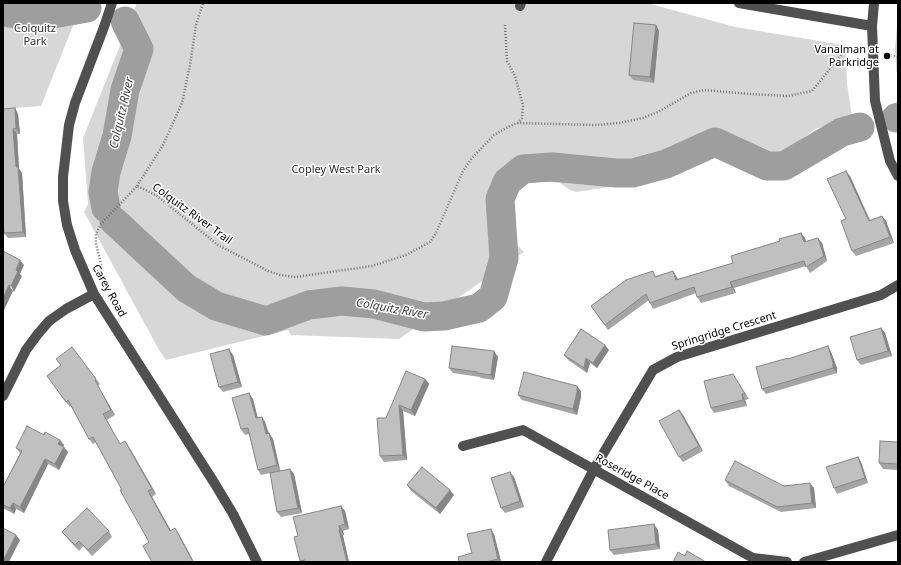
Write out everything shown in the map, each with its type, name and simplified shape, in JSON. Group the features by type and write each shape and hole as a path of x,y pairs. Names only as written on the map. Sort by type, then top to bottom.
{"street":[{"name":"Carey Road","path":"112,3 75,103 69,125 63,177 63,201 67,225 75,250 94,294 215,484 233,514 256,562"},
{"path":"739,3 872,26"},
{"path":"874,3 872,51 875,101 890,161 898,176"},
{"name":"Springridge Crescent","path":"546,562 594,469 653,370 677,357 880,295 898,285"},
{"path":"3,396 26,350 37,335 49,322 66,309 94,294"},
{"name":"Roseridge Place","path":"463,446 523,430 753,558 787,562"},
{"path":"804,562 898,535"}],"path":[{"path":"137,186 163,145 182,103 196,25 203,3"},
{"path":"505,25 507,61 515,76 523,105 522,118 517,123"},
{"name":"Colquitz River Trail","path":"86,278 102,268 95,239 101,224 137,186 156,195 218,245 274,273 295,277 372,266 406,255 430,242 436,233 463,171 472,158 494,135 517,123 596,125 619,123 643,118 691,93 704,90 788,96 812,91 846,50 872,51 898,57"}],"green space":[{"name":"Colquitz Park","path":"3,3 82,3 41,106 3,109"},
{"name":"Copley West Park","path":"137,3 647,3 735,27 837,44 841,46 846,53 847,84 853,122 817,128 796,144 782,158 777,160 771,161 760,159 740,148 730,139 718,138 711,140 690,155 683,163 665,172 617,186 576,192 560,183 527,181 513,186 507,196 505,233 524,252 399,339 291,335 288,330 166,360 159,350 84,212 88,204 83,138"},
{"path":"898,13 898,92 895,49"}],"building":[{"path":"634,23 656,25 650,77 629,75"},
{"path":"15,108 16,128 13,129 16,167 18,167 23,232 4,233 3,109"},
{"path":"846,171 869,221 882,216 890,237 852,251 841,221 846,219 827,179"},
{"path":"801,233 804,242 818,238 824,256 806,267 804,261 730,282 732,287 697,297 694,287 650,303 646,294 605,325 591,306 626,280 653,271 655,277 673,271 676,280 733,263 731,256"},
{"path":"3,251 20,260 16,270 18,271 3,298"},
{"path":"881,328 888,351 857,360 850,337"},
{"path":"581,329 605,345 593,363 586,358 584,368 564,355"},
{"path":"452,346 494,351 491,375 449,368"},
{"path":"828,346 833,368 762,389 756,367 788,359"},
{"path":"72,347 96,379 95,380 111,410 103,414 120,444 125,441 152,489 148,491 170,531 175,528 193,562 152,562 143,546 149,542 93,437 89,439 68,400 66,402 47,376 61,365 56,359"},
{"path":"229,349 238,382 219,387 210,354"},
{"path":"406,371 425,379 411,410 399,405 403,455 380,456 377,418 386,418"},
{"path":"524,372 577,386 573,409 518,395"},
{"path":"733,374 745,394 742,394 743,400 711,408 704,381"},
{"path":"249,393 256,418 262,417 266,434 269,433 277,465 258,470 248,428 241,429 232,398"},
{"path":"679,410 699,446 679,457 659,421"},
{"path":"27,426 44,435 45,432 60,440 58,444 64,447 55,464 45,459 20,507 13,503 10,508 3,505 3,487 22,451 16,448"},
{"path":"880,441 898,442 898,464 879,463"},
{"path":"858,457 865,478 834,488 826,467"},
{"path":"735,461 784,486 810,483 812,503 777,507 725,480"},
{"path":"422,467 450,490 436,508 407,485"},
{"path":"290,469 298,508 277,512 270,473"},
{"path":"510,472 520,501 501,508 491,478"},
{"path":"341,506 345,524 339,526 339,530 347,562 300,561 294,537 298,536 293,517"},
{"path":"87,508 109,531 88,550 79,541 75,545 62,532"},
{"path":"654,524 656,544 610,550 608,530"},
{"path":"3,528 16,535 3,561"},
{"path":"491,529 498,559 486,562 459,562 458,557 472,553 467,534"},
{"path":"687,551 706,562 673,562 678,552 685,556"}],"waterway":[{"name":"Colquitz River","path":"3,12 36,17 87,8"},
{"name":"Colquitz River","path":"106,208 103,192 106,172 117,136 125,90 139,49 125,21"},
{"name":"Colquitz River","path":"114,221 186,288 216,306 266,321 309,305 342,301 374,304 424,317 444,316 479,308 493,297 504,258 500,199 507,182 523,169 552,167 616,173 633,173 666,164 715,142 767,166 784,166 842,132 860,127"}],"place":[{"name":"Vanalman at Parkridge","path":"887,56"}]}
